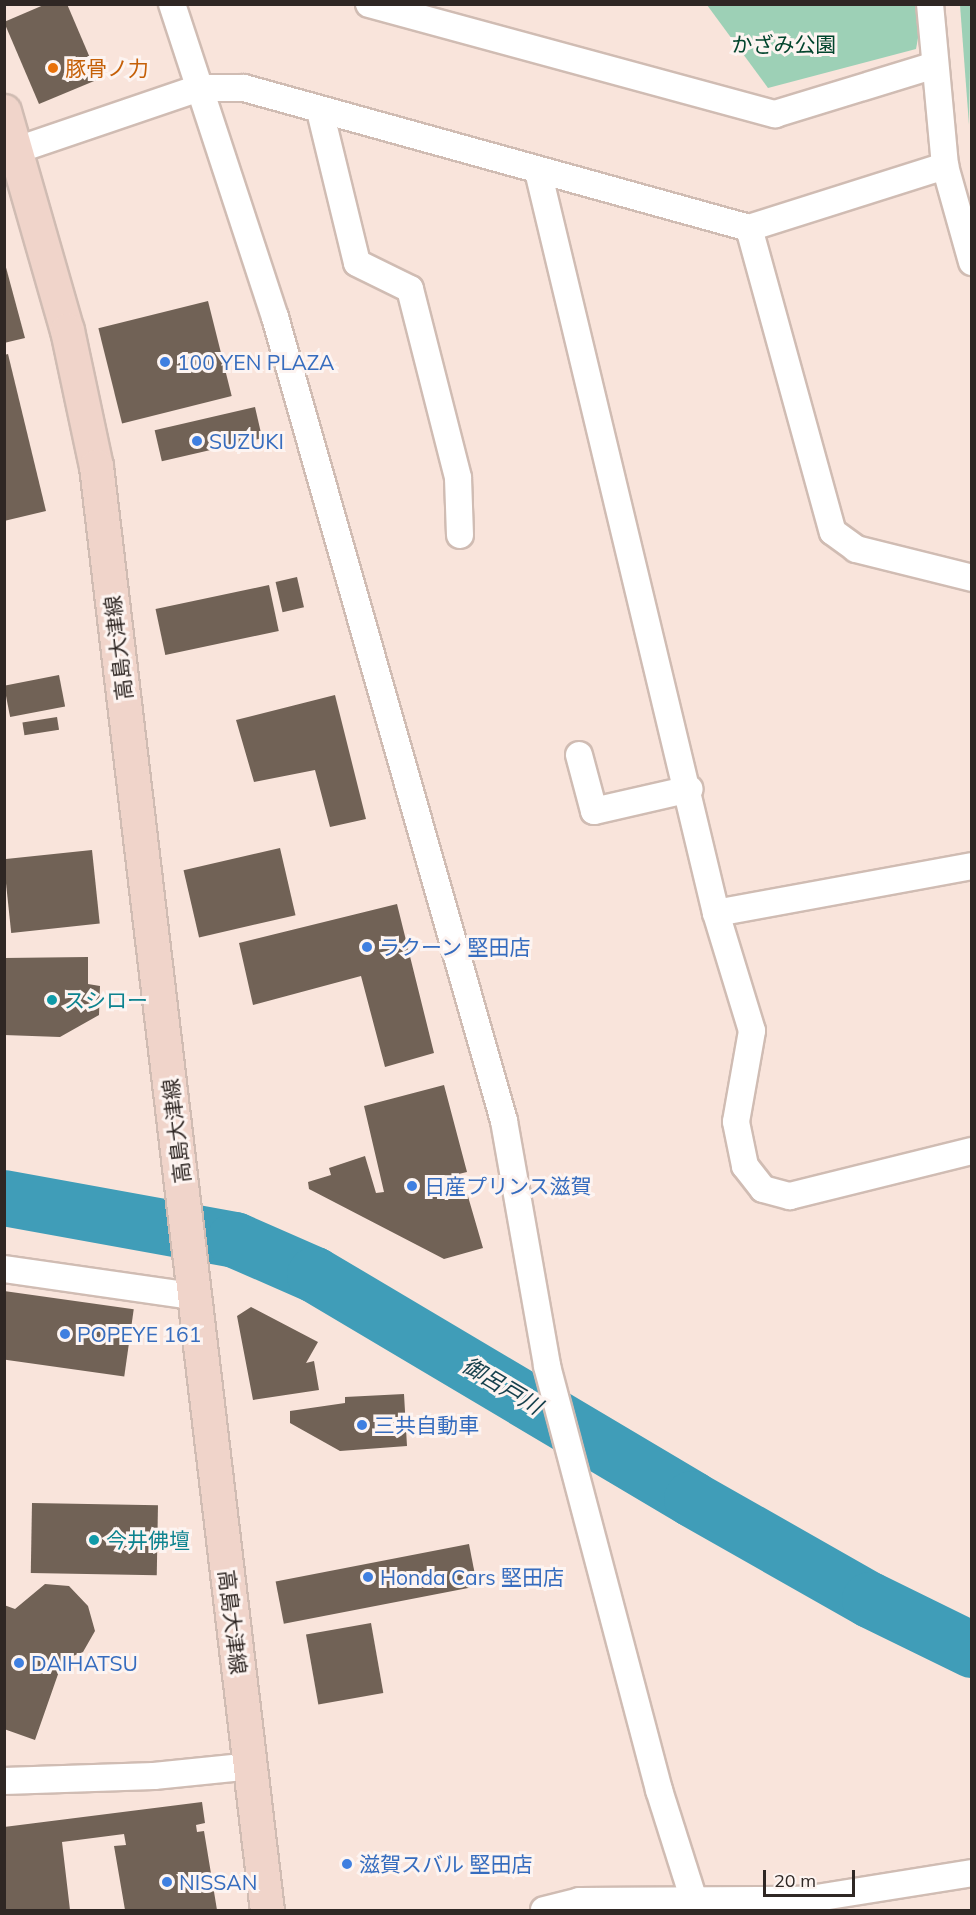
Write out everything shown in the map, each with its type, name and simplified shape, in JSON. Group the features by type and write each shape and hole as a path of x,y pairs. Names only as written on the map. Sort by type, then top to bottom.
{"main road":[{"name":"高島大津線","path":"4,111 67,330 96,466 183,1195 188,1263 252,1766 267,1911"}],"street":[{"path":"172,4 275,317 504,1121 547,1366 694,1904"},
{"path":"369,4 775,114 935,65"},
{"path":"930,4 945,166 970,251"},
{"path":"17,150 199,88 244,88 320,111 749,228 945,166"},
{"path":"320,111 357,263 410,289 458,478 460,535"},
{"path":"538,171 690,789 716,913 752,1031 736,1122 745,1166 763,1189 790,1196 972,1151"},
{"path":"749,228 833,532 856,549 972,578"},
{"path":"579,755 594,811 690,789"},
{"path":"716,913 972,867"},
{"path":"4,1269 192,1296"},
{"path":"4,1780 154,1776 252,1766"},
{"path":"544,1911 579,1902 694,1904 804,1900 972,1873"}],"green space":[{"name":"かざみ公園","path":"707,5 924,5 916,49 768,88"},
{"path":"960,5 971,5 969,125"}],"building":[{"path":"46,4 67,4 99,79 39,104 4,22"},
{"path":"4,260 25,338 4,343"},
{"name":"100 YEN PLAZA","path":"208,301 232,396 122,423 98,328"},
{"path":"8,354 46,511 4,521 4,355"},
{"path":"255,407 262,438 162,461 155,430"},
{"path":"297,577 304,607 283,612 276,582"},
{"path":"269,585 279,631 165,655 156,609"},
{"path":"59,675 65,706 10,717 4,686"},
{"path":"335,695 366,819 330,827 315,770 254,782 236,720"},
{"path":"57,717 59,730 24,735 22,722"},
{"path":"280,848 296,915 199,938 184,870"},
{"path":"92,850 100,924 11,933 4,859"},
{"path":"397,904 434,1053 385,1067 361,976 253,1005 239,943"},
{"name":"スシロー","path":"88,957 88,984 100,986 99,1015 60,1037 4,1035 4,958"},
{"path":"444,1085 467,1172 442,1178 447,1199 467,1193 483,1248 444,1259 309,1189 308,1182 331,1175 329,1168 365,1156 376,1193 384,1192 364,1106"},
{"path":"4,1291 134,1309 124,1377 4,1360"},
{"path":"251,1307 318,1342 306,1363 314,1361 319,1390 253,1400 237,1316"},
{"path":"404,1394 407,1446 340,1451 290,1423 290,1411 345,1403 345,1397"},
{"name":"今井佛壇","path":"32,1503 158,1505 157,1575 31,1573"},
{"path":"469,1544 477,1586 284,1624 276,1582"},
{"path":"45,1584 69,1586 88,1606 95,1631 83,1652 63,1660 35,1740 4,1729 4,1605 15,1609"},
{"path":"371,1623 383,1693 318,1704 306,1634"},
{"path":"202,1802 205,1823 196,1825 197,1832 204,1831 217,1910 125,1910 114,1846 126,1845 124,1834 62,1842 70,1910 4,1910 4,1827"}],"waterway":[{"name":"御呂戸川","path":"4,1198 235,1240 315,1275 692,1499 870,1600 972,1650"}],"place":[{"name":"豚骨ノ力","path":"53,68"},
{"name":"100 YEN PLAZA","path":"165,362"},
{"name":"SUZUKI","path":"197,441"},
{"name":"ラクーン 堅田店","path":"367,947"},
{"name":"スシロー","path":"52,1000"},
{"name":"日産プリンス滋賀","path":"412,1186"},
{"name":"POPEYE 161","path":"65,1334"},
{"name":"三共自動車","path":"362,1425"},
{"name":"今井佛壇","path":"94,1540"},
{"name":"Honda Cars 堅田店","path":"368,1577"},
{"name":"DAIHATSU","path":"19,1663"},
{"name":"滋賀スバル 堅田店","path":"347,1864"},
{"name":"NISSAN","path":"167,1882"}]}
